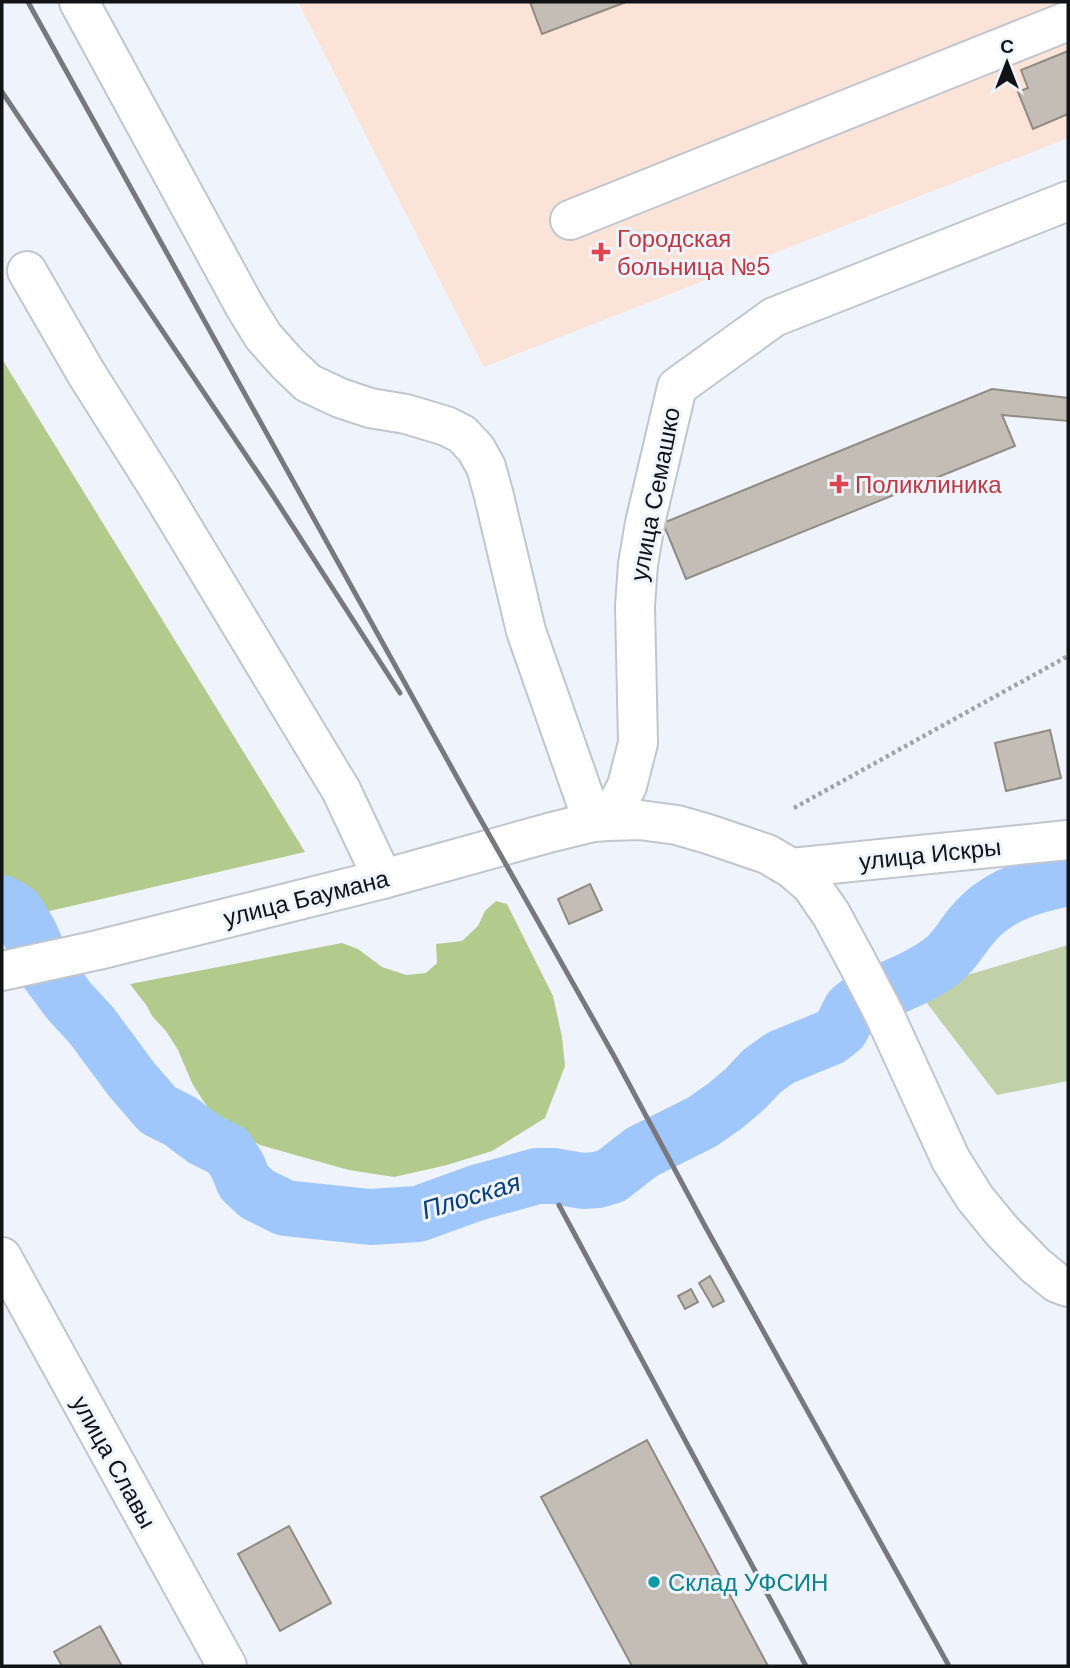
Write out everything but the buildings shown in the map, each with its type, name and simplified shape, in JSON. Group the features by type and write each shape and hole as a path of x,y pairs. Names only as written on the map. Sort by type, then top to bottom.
{"main road":[{"path":"79,2 263,336 308,383 370,408 406,414 446,426 462,434 476,449 486,467 494,496 526,631 601,822"},
{"path":"570,220 1068,21"},
{"name":"улица Семашко","path":"601,822 627,786 638,743 635,606 638,564 677,387 774,317 1068,201"},
{"path":"27,271 86,373 159,487 341,790 383,879"},
{"name":"улица Баумана","path":"8,970 383,879 541,835 601,822 640,820 677,825 767,854 791,868 811,886 831,914 858,962 951,1160 975,1198 1035,1265 1056,1283 1068,1287"},
{"name":"улица Искры","path":"791,868 1068,840"},
{"name":"улица Славы","path":"2,1257 227,1666"}],"path":[{"path":"794,807 1068,656"}],"shaded area":[{"name":"Городская больница №5","path":"298,2 1068,2 1068,138 484,367"}],"green space":[{"path":"2,359 305,852 2,922"},
{"path":"496,901 507,904 553,996 565,1066 545,1118 492,1151 447,1165 394,1177 349,1170 260,1145 235,1132 210,1111 193,1085 178,1050 130,984 342,943 358,949 382,967 406,975 426,973 437,963 436,944 462,941 478,926 485,911"},
{"path":"1068,945 1068,1081 997,1095 917,990"}],"waterway":[{"name":"Плоская","path":"2,903 16,911 46,970 158,1110 228,1151 244,1182 257,1194 285,1208 370,1217 418,1214 476,1193 537,1176 583,1181 611,1176 642,1152 702,1122 725,1106 780,1058 831,1037 841,1029 851,1009 860,1002 913,978 942,961 973,924 993,906 1029,888 1068,878"}],"railway":[{"path":"28,2 614,1056 949,1666"},
{"path":"2,92 270,491 400,693"},
{"path":"559,1205 806,1666"}],"place":[{"name":"Городская больница №5","path":"601,252"},
{"name":"Поликлиника","path":"839,484"},
{"name":"Склад УФСИН","path":"654,1582"}]}
